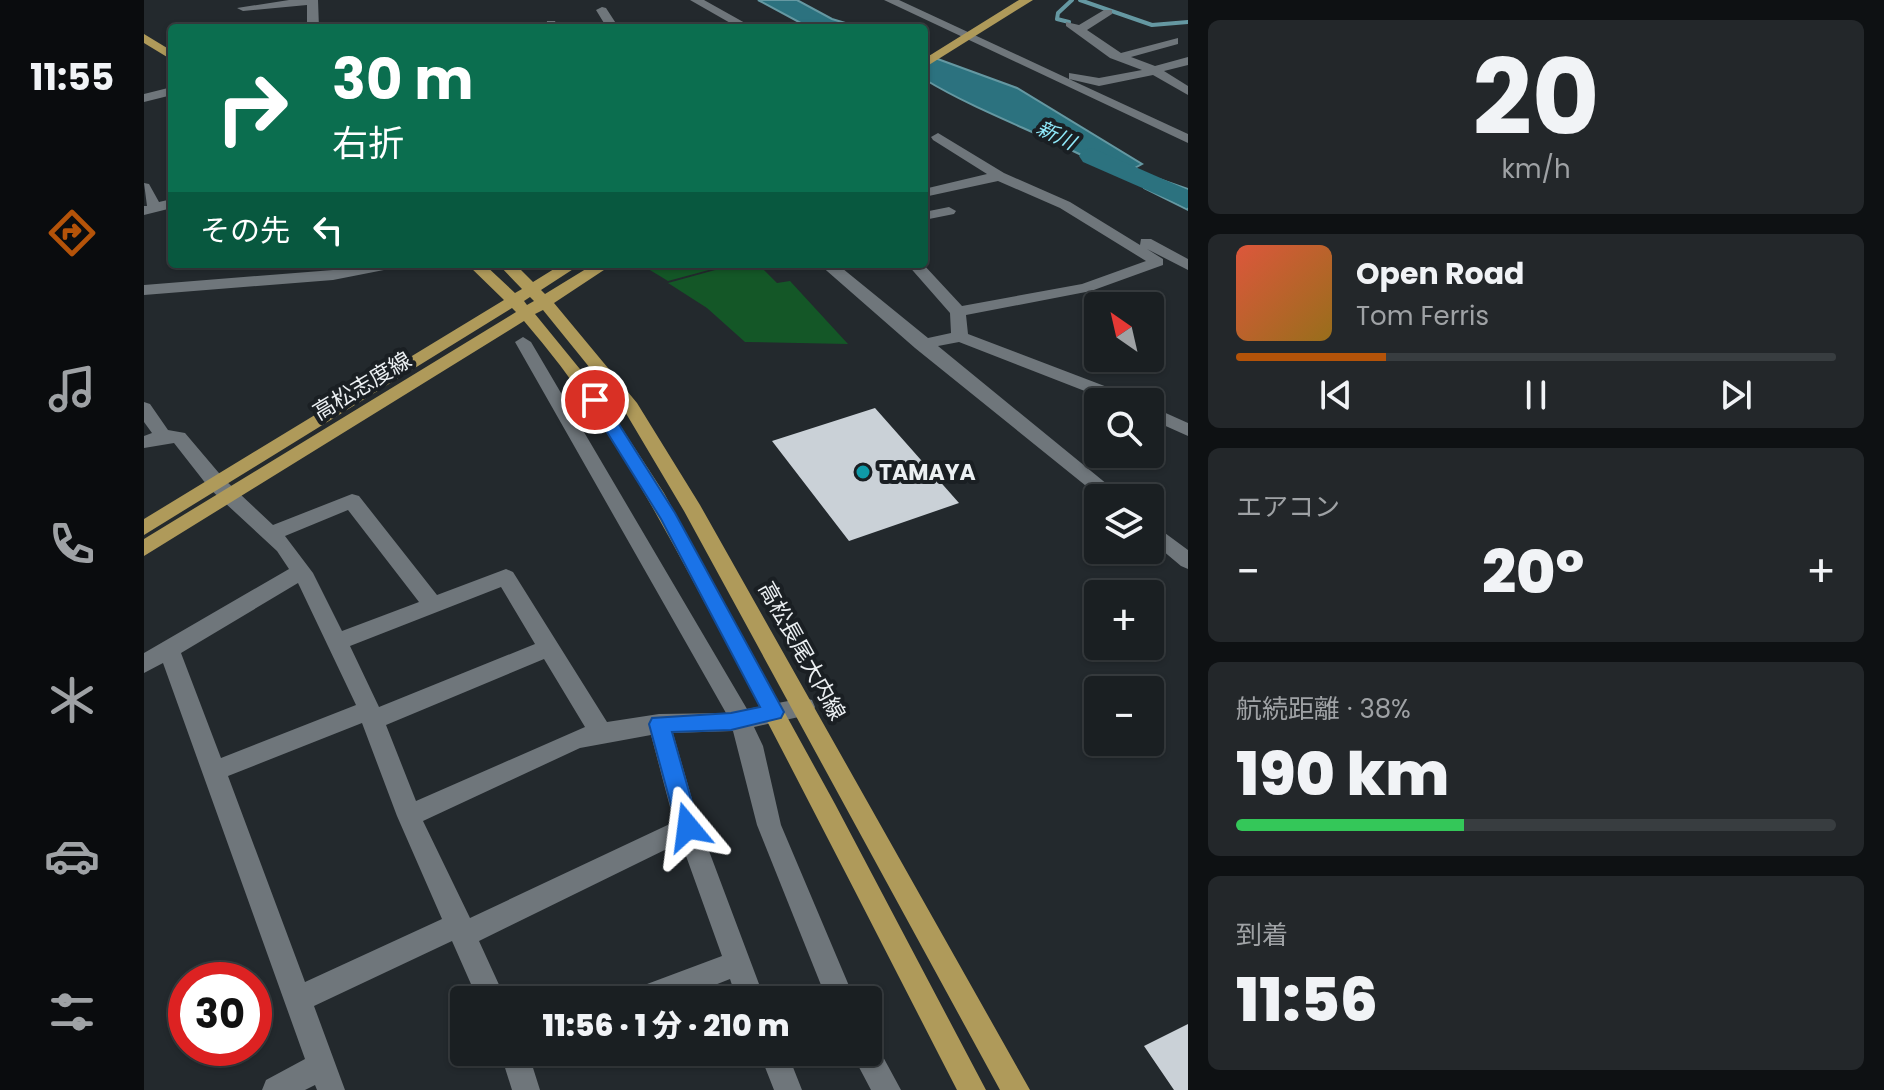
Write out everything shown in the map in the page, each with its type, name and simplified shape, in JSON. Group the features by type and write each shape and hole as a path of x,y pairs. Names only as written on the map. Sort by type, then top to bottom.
{"main road":[{"path":"928,61 1008,0"},
{"path":"928,49 1027,0"},
{"path":"144,23 168,38"},
{"path":"144,38 168,53"},
{"name":"高松長尾大内線","path":"481,268 529,302 601,365 631,407 804,707 1016,1090"},
{"name":"高松長尾大内線","path":"508,268 556,348 606,416 668,517 972,1090"},
{"name":"高松志度線","path":"529,302 568,268"},
{"name":"高松志度線","path":"144,549 223,490 529,302 597,268"},
{"name":"高松志度線","path":"144,528 223,490"}],"street":[{"path":"696,0 741,24"},
{"path":"890,0 1188,139"},
{"path":"907,0 921,2"},
{"path":"243,8 312,1 313,24"},
{"path":"602,10 611,24"},
{"path":"1108,12 1075,26 1114,55 1155,70 1188,91"},
{"path":"1124,57 1128,53 1174,41"},
{"path":"1023,62 1092,83 1188,61"},
{"path":"144,98 168,92"},
{"path":"935,134 999,176 1065,205 1158,262 1136,273 1087,287 958,312"},
{"path":"935,134 1188,265"},
{"path":"928,192 999,176"},
{"path":"144,187 149,209"},
{"path":"928,215 949,211"},
{"path":"144,290 333,275 369,268"},
{"path":"832,268 921,344 1096,484"},
{"path":"919,268 958,312 960,337"},
{"path":"921,344 960,337 1093,388"},
{"path":"523,342 578,431 740,720 751,746 769,825 835,986"},
{"path":"144,408 154,439 179,437 223,490 284,546 301,571 371,715 409,816 486,986"},
{"path":"1164,419 1188,430"},
{"path":"270,534 352,501 433,605"},
{"path":"1164,541 1188,561"},
{"path":"144,664 301,571"},
{"path":"338,642 506,577 601,733"},
{"path":"215,771 550,647"},
{"path":"169,649 328,1077 276,1090"},
{"path":"409,816 575,740 659,724 740,720 804,707"},
{"path":"659,724 688,827 745,986"},
{"path":"300,998 688,827"},
{"path":"678,986 736,964"},
{"path":"518,1066 526,1090"},
{"path":"779,1066 788,1090"},
{"path":"873,1066 887,1090"}],"green space":[{"path":"647,268 716,268 668,281"},
{"path":"722,268 762,268 777,283 790,281 848,344 745,342 707,308 668,283"}],"water":[{"path":"758,0 797,0 832,19 849,24 803,24"},
{"path":"928,55 1017,88 1142,164 1133,169 1144,175 1136,179 1125,173 1119,175 928,81"},
{"path":"1159,179 1188,189 1188,210 1144,188 1143,185"}],"building":[{"name":"TAMAYA","path":"875,408 959,503 849,541 772,441"},
{"path":"1188,1024 1188,1090 1174,1090 1144,1046"}],"waterway":[{"path":"1069,22 1057,19 1058,13 1072,0"},
{"path":"1080,0 1152,25 1188,22"},
{"name":"新川","path":"1092,156 1188,200"}],"place":[{"name":"TAMAYA","path":"863,472"}],"route":[{"path":"595,400 668,517 774,712 731,722 659,724 688,827"}]}
